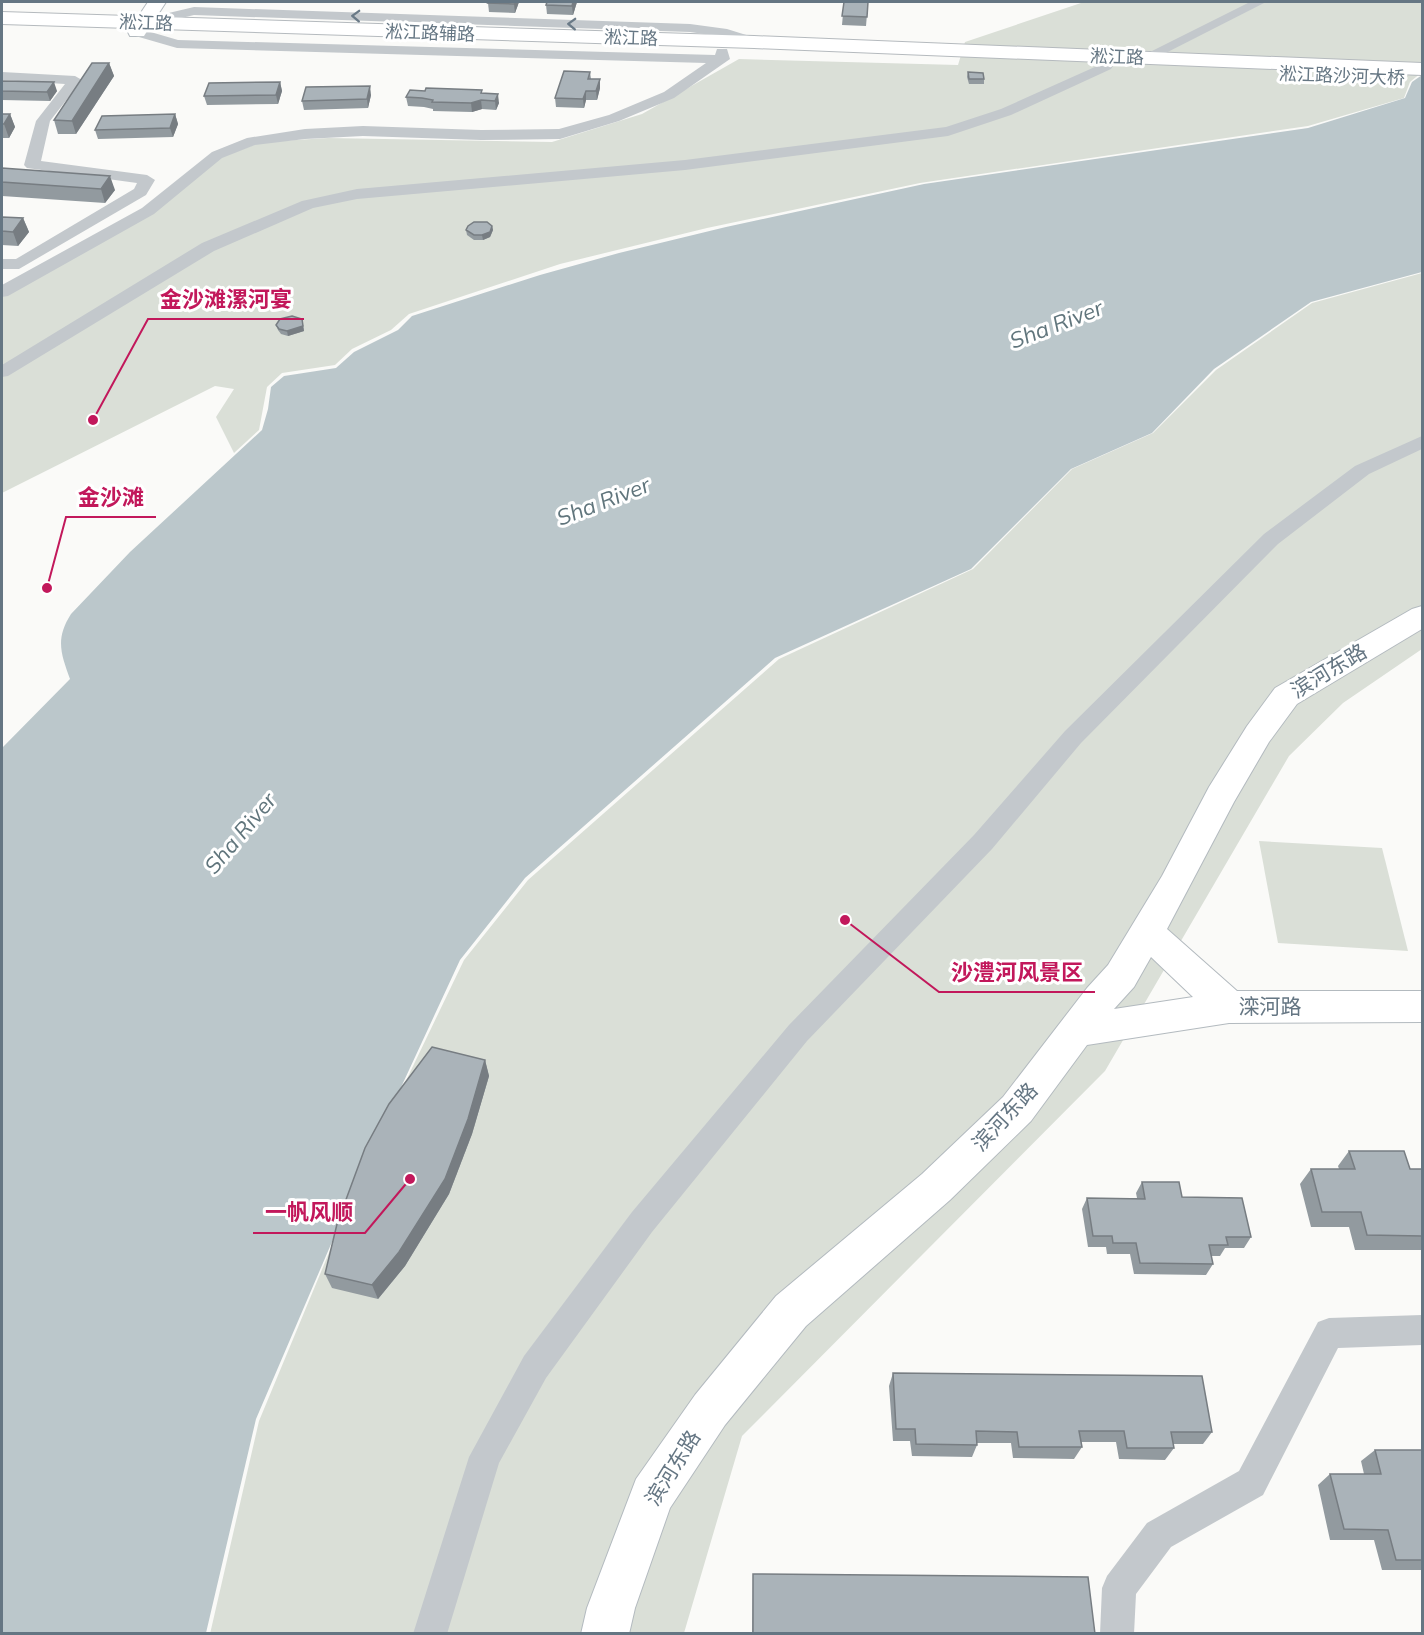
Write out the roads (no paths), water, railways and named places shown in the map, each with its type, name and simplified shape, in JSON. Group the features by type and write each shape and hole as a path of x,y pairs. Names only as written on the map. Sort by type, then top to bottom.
{"main road":[{"path":"140,28 157,2"},
{"name":"淞江路","path":"2,18 140,28 671,54 1106,66 1261,67"},
{"name":"淞江路","path":"2,28 140,28 754,42 1145,58 1261,67"},
{"name":"淞江路沙河大桥","path":"1261,67 1422,69"},
{"name":"淞江路沙河大桥","path":"1261,67 1422,78"},
{"name":"滨河东路","path":"605,1634 611,1608 652,1495 710,1410 790,1311 936,1187 1009,1117 1079,1030 1100,999 1121,976 1221,796 1258,734 1286,696 1422,616"},
{"name":"滦河路","path":"1147,932 1229,1007 1422,1007"},
{"path":"1079,1030 1229,1007"}],"street":[{"path":"1145,58 1259,2"},
{"path":"671,54 692,77"},
{"path":"2,292 148,211 218,155 252,141 305,134 363,131 481,135 560,134 614,118 669,95 723,56"},
{"path":"2,372 208,247 308,204 357,194 685,165 948,131 1006,112 1106,66"},
{"path":"2,76 75,80 43,121 32,165 147,180 140,192 2,274"},
{"path":"2,264 19,264"},
{"path":"430,1634 485,1457 535,1367 642,1222 798,1033 983,842 1073,738 1271,539 1362,470 1422,442"},
{"path":"1117,1634 1119,1588 1159,1535 1251,1483 1329,1333 1422,1330"}],"water":[{"name":"Sha River","path":"1422,75 1422,272 1311,302 1214,369 1152,433 1071,469 971,569 775,658 525,878 460,960 365,1165 256,1419 206,1633 2,1634 2,748 70,679 64,662 61,639 71,614 130,552 262,430 271,387 284,376 336,368 354,352 398,330 412,316 540,275 619,253 924,184 1308,128 1405,98 1412,82"}],"place":[{"name":"金沙滩漯河宴","path":"93,420"},
{"name":"金沙滩","path":"47,588"},
{"name":"沙澧河风景区","path":"845,920"},
{"name":"一帆风顺","path":"410,1179"}]}
